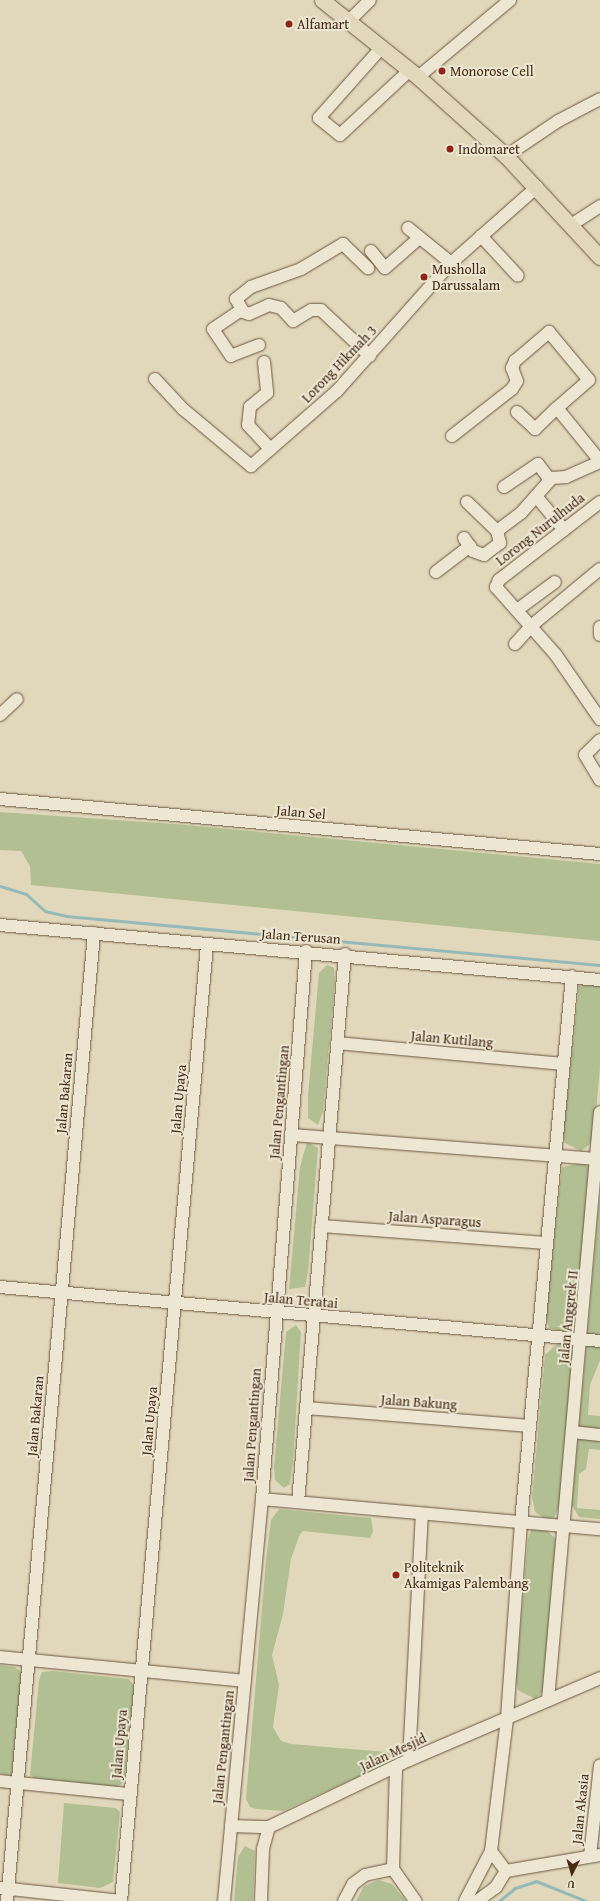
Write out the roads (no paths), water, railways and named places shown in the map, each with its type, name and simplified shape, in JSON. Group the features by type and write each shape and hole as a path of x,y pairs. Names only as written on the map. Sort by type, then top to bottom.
{"main road":[{"path":"322,0 350,20 414,73 506,156 600,257"}],"street":[{"path":"350,20 370,0"},
{"path":"382,47 319,118 340,135 414,73 510,0"},
{"path":"506,156 558,121 600,99"},
{"name":"Lorong Hikmah 3","path":"155,379 183,409 251,466 310,417 370,356 451,263 537,188"},
{"path":"571,225 600,206"},
{"path":"408,228 418,239 451,263"},
{"path":"481,236 518,276"},
{"path":"372,252 385,268 418,239"},
{"path":"368,268 343,244 301,269 251,287 236,299 243,312 249,314 275,305 293,321 311,310 320,310 370,356"},
{"path":"243,312 213,330 231,356 259,345"},
{"path":"452,436 512,389 517,381 512,368 514,361 549,332 589,380 535,429 517,412"},
{"path":"264,362 267,393 251,405 247,422 270,449"},
{"path":"497,531 536,496 550,480 600,461 557,408"},
{"path":"504,486 538,464 550,480"},
{"path":"536,496 564,530"},
{"path":"436,572 467,542 477,554 484,555 500,543 497,531 467,502"},
{"name":"Lorong Nurulhuda","path":"517,610 497,590 499,580 600,502"},
{"path":"515,644 531,626 600,569"},
{"path":"555,582 517,610 596,704 600,719"},
{"path":"600,627 600,635"},
{"path":"0,715 17,699"},
{"path":"600,740 585,755 600,780"},
{"name":"Jalan Sel","path":"0,799 600,854"},
{"name":"Jalan Terusan","path":"0,925 207,944 345,954 600,980"},
{"name":"Jalan Bakaran","path":"7,1901 4,1888 18,1782 94,933"},
{"name":"Jalan Upaya","path":"121,1901 129,1794 207,944"},
{"name":"Jalan Pengantingan","path":"224,1901 262,1499 275,1313 292,1135 306,951"},
{"path":"298,1502 345,954"},
{"path":"465,1901 491,1851 507,1718 521,1522 572,976"},
{"name":"Jalan Kutilang","path":"337,1043 563,1064"},
{"name":"Jalan Anggrek II","path":"548,1700 565,1526 580,1339 595,1250 600,1112"},
{"path":"292,1135 329,1137 554,1158 598,1158"},
{"name":"Jalan Asparagus","path":"321,1226 546,1243"},
{"name":"Jalan Teratai","path":"0,1287 315,1317 600,1341"},
{"name":"Jalan Bakung","path":"306,1408 530,1426"},
{"path":"572,1432 600,1435"},
{"path":"262,1499 422,1515 600,1529"},
{"path":"408,1760 422,1515"},
{"path":"0,1657 245,1681"},
{"name":"Jalan Mesjid","path":"269,1828 408,1760 600,1678"},
{"name":"Jalan Akasia","path":"595,1856 600,1766"},
{"path":"396,1767 393,1869 415,1901"},
{"path":"0,1780 129,1794"},
{"path":"231,1826 269,1828 263,1849 262,1901"},
{"path":"491,1851 506,1871"},
{"path":"477,1901 496,1887 506,1871 595,1856"},
{"path":"344,1901 353,1884 365,1875 393,1869"},
{"path":"4,1888 121,1901"}],"waterway":[{"path":"0,886 26,894 45,911 66,916 600,965"},
{"path":"499,1901 515,1888 536,1881 586,1901"}],"place":[{"name":"Alfamart","path":"289,24"},
{"name":"Monorose Cell","path":"442,71"},
{"name":"Indomaret","path":"450,149"},
{"name":"Musholla Darussalam","path":"424,277"},
{"name":"Politeknik Akamigas Palembang","path":"396,1575"}]}
